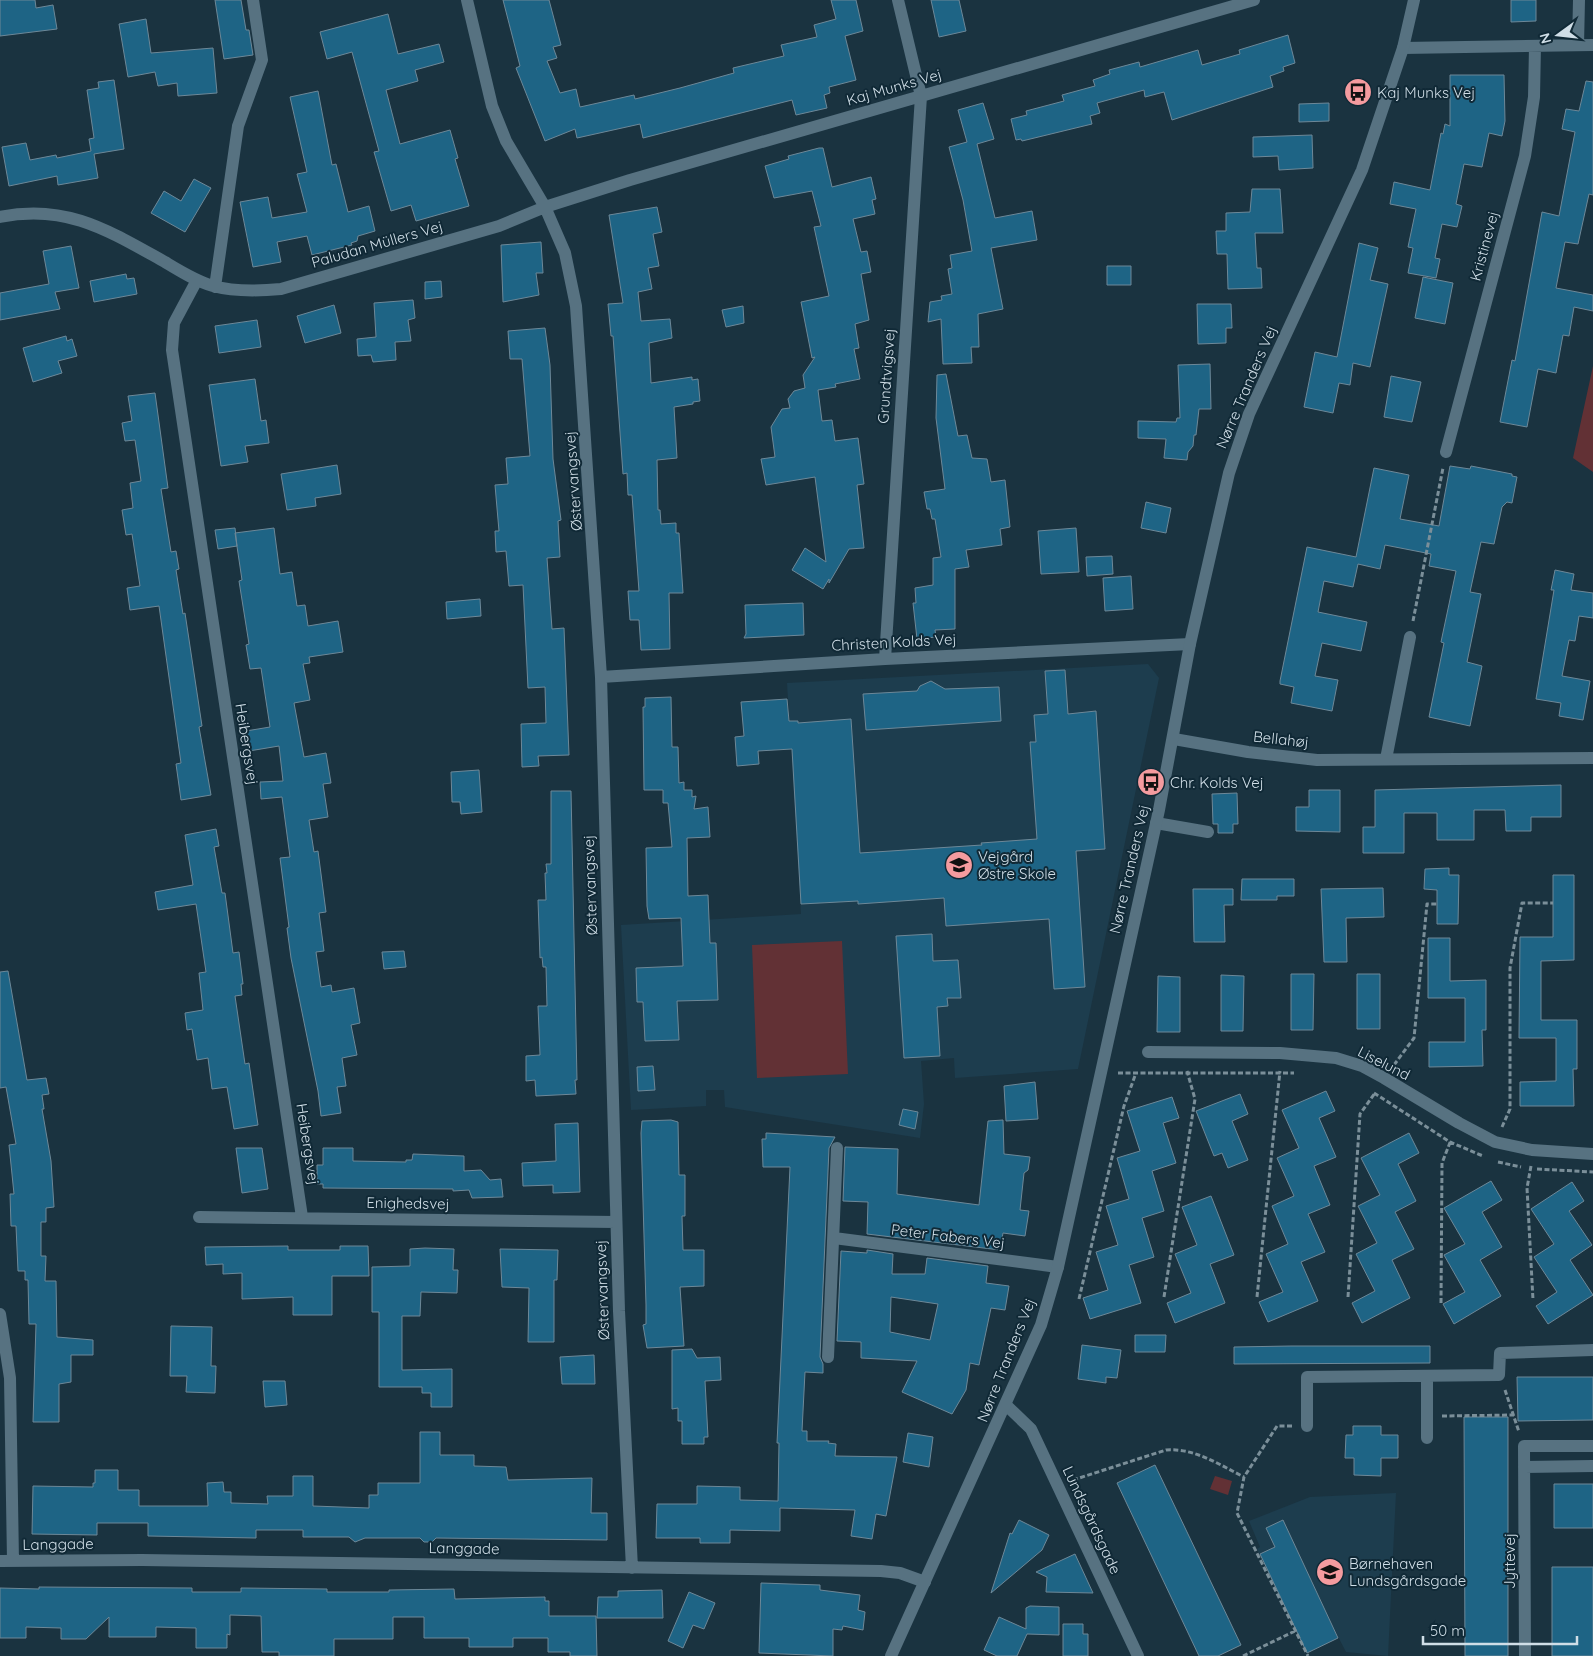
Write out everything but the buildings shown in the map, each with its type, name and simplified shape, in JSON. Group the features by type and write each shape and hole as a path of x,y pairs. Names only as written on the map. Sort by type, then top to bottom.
{"street":[{"path":"215,287 238,126 262,60 252,0"},
{"name":"Østervangsvej","path":"467,0 492,106 506,141 545,207 565,253 576,306 601,677 616,1222 632,1568"},
{"name":"Grundtvigsvej","path":"885,659 921,96 898,0"},
{"name":"Kaj Munks Vej","path":"545,207 630,180 1254,0"},
{"name":"Nørre Tranders Vej","path":"891,1656 1041,1325 1058,1267 1174,739 1190,644 1229,473 1246,422 1362,170 1403,48 1414,0"},
{"path":"1578,0 1578,45"},
{"path":"1403,48 1593,45"},
{"name":"Kristinevej","path":"1446,452 1525,156 1534,97 1535,46"},
{"name":"Paludan Müllers Vej","path":"0,217 20,213 49,213 74,218 106,229 197,280 215,287 251,291 281,289 499,226 545,207"},
{"name":"Heibergsvej","path":"197,280 174,323 172,350 302,1217"},
{"path":"1386,759 1410,636"},
{"name":"Christen Kolds Vej","path":"601,677 885,659 1190,644"},
{"name":"Bellahøj","path":"1174,739 1248,752 1317,760 1593,758"},
{"path":"1156,822 1208,832"},
{"name":"Liselund","path":"1148,1052 1280,1053 1336,1058 1362,1066 1460,1124 1495,1142 1532,1150 1593,1154"},
{"path":"828,1357 837,1148"},
{"name":"Enighedsvej","path":"199,1217 616,1222"},
{"name":"Peter Fabers Vej","path":"834,1238 1058,1267"},
{"path":"0,1314 10,1378 13,1561"},
{"path":"1307,1426 1307,1377 1499,1374 1500,1353 1593,1350"},
{"path":"1426,1438 1427,1376"},
{"name":"Lundsgårdsgade","path":"1006,1405 1031,1430 1138,1656"},
{"path":"1524,1446 1593,1446"},
{"name":"Jyttevej","path":"1524,1446 1525,1656"},
{"path":"1524,1467 1593,1466"},
{"name":"Langgade","path":"0,1561 142,1560 881,1571 900,1573 925,1582"}],"path":[{"path":"1410,636 1446,452"},
{"path":"1495,1142 1510,1109 1510,968 1522,903 1553,903"},
{"path":"1348,1297 1360,1114 1414,1038 1427,904 1437,904"},
{"path":"1164,1297 1195,1100 1187,1073 1188,1052"},
{"path":"1257,1296 1280,1072 1280,1053"},
{"path":"1100,1073 1298,1073"},
{"path":"1079,1299 1124,1106 1136,1073"},
{"path":"1367,1090 1450,1142 1484,1157"},
{"path":"1441,1303 1442,1163 1450,1142 1460,1124"},
{"path":"1532,1150 1527,1188 1533,1300"},
{"path":"1492,1160 1531,1168 1593,1172"},
{"path":"1499,1374 1524,1446"},
{"path":"1427,1417 1514,1415"},
{"path":"1307,1426 1277,1426 1244,1477 1237,1513 1308,1656"},
{"path":"1057,1486 1166,1450 1181,1448 1193,1451 1244,1477"},
{"path":"1243,1656 1295,1631"}],"shaded area":[{"path":"1593,366 1593,472 1573,458"},
{"name":"Vejgård Østre Skole","path":"1148,664 1159,678 1078,1069 955,1078 954,1058 921,1061 924,1104 920,1138 725,1107 724,1090 706,1090 706,1106 631,1110 621,925 801,914 787,683"},
{"path":"842,941 848,1074 757,1078 752,945"},
{"path":"1215,1476 1232,1481 1228,1495 1210,1489"},
{"name":"Børnehaven Lundsgårdsgade","path":"1396,1493 1388,1656 1346,1652 1329,1619 1298,1634 1257,1549 1260,1547 1249,1521 1310,1497"}],"place":[{"name":"Kaj Munks Vej","path":"1358,92"},
{"name":"Chr. Kolds Vej","path":"1151,782"},
{"name":"Vejgård Østre Skole","path":"959,865"},
{"name":"Børnehaven Lundsgårdsgade","path":"1330,1572"}]}
